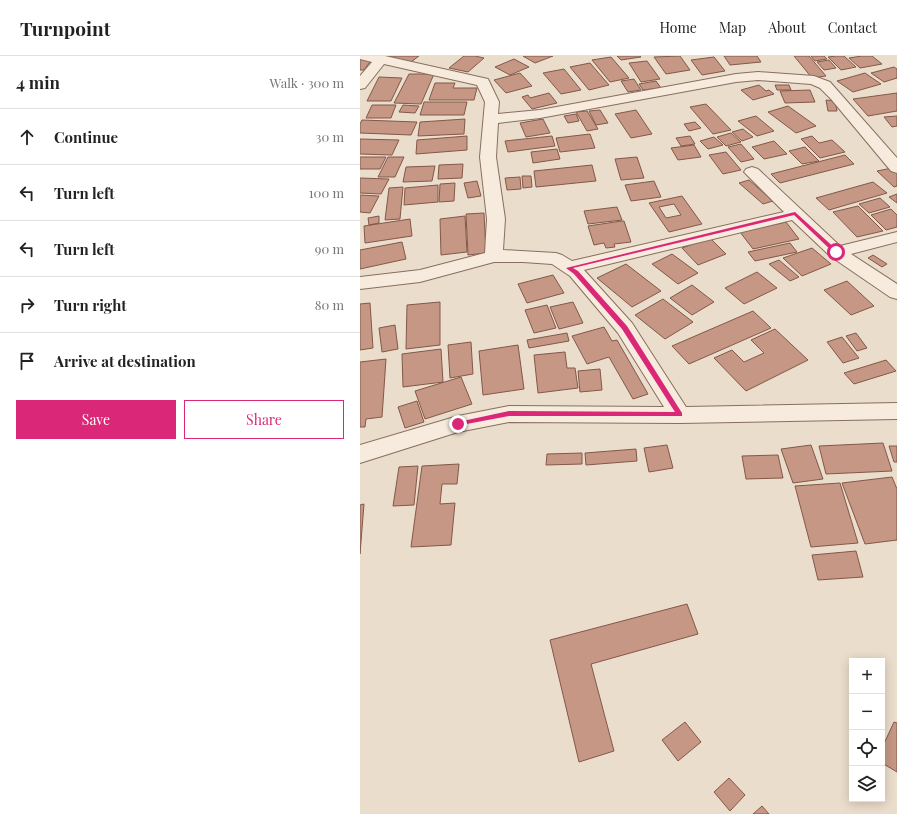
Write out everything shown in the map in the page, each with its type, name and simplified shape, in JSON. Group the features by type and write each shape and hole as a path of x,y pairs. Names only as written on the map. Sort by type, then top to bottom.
{"street":[{"path":"363,56 483,82 492,102 492,119 488,157 496,219 494,256"},
{"path":"407,65 420,56"},
{"path":"360,84 381,60"},
{"path":"492,119 540,114 736,78 758,76 814,80 825,85 836,96 897,168"},
{"path":"752,172 836,252 897,293"},
{"path":"568,268 795,214"},
{"path":"836,252 897,237"},
{"path":"360,283 420,276 494,256 522,256 556,259 576,272 624,328 680,415"},
{"path":"360,454 458,424 509,414 680,415 897,410"}],"building":[{"path":"419,56 411,62 389,57"},
{"path":"464,56 484,58 468,72 449,68"},
{"path":"523,56 553,56 535,63"},
{"path":"617,56 640,56 641,57 621,60"},
{"path":"680,56 690,70 666,74 654,57"},
{"path":"724,56 757,56 761,62 730,65"},
{"path":"794,56 809,56 826,76 812,78"},
{"path":"811,56 824,56 827,59 815,61"},
{"path":"844,56 856,67 841,70 828,57"},
{"path":"872,56 882,64 860,68 849,58"},
{"path":"611,57 629,78 610,82 592,60"},
{"path":"714,57 725,71 702,75 691,60"},
{"path":"360,58 372,59 364,70 360,70"},
{"path":"514,59 529,67 510,75 495,67"},
{"path":"829,60 836,68 824,70 817,62"},
{"path":"647,61 660,79 641,82 629,63"},
{"path":"590,63 609,85 589,90 570,67"},
{"path":"894,67 897,69 897,78 884,82 871,73"},
{"path":"564,69 581,90 561,94 543,73"},
{"path":"520,73 532,86 506,93 494,80"},
{"path":"865,73 881,84 853,92 837,81"},
{"path":"409,74 434,74 421,104 394,103"},
{"path":"379,77 402,78 391,101 367,101"},
{"path":"634,79 641,90 628,92 621,81"},
{"path":"656,81 661,88 643,90 639,84"},
{"path":"435,83 455,83 453,88 477,88 474,100 429,100"},
{"path":"759,85 766,91 769,90 774,94 753,100 741,90"},
{"path":"775,85 789,85 791,90 777,90"},
{"path":"810,90 815,102 785,103 780,91"},
{"path":"549,93 557,103 532,109 522,97 528,95 530,98"},
{"path":"897,93 897,111 868,116 853,99"},
{"path":"826,100 835,101 837,111 828,111"},
{"path":"424,102 467,102 464,115 420,115"},
{"path":"706,104 731,130 713,134 690,107"},
{"path":"372,105 396,105 391,118 366,118"},
{"path":"403,105 419,106 415,113 399,112"},
{"path":"788,106 816,126 796,133 768,112"},
{"path":"600,110 608,123 596,125 589,111"},
{"path":"636,110 652,134 631,138 615,114"},
{"path":"587,111 598,129 587,131 576,112"},
{"path":"576,114 579,121 568,123 564,116"},
{"path":"756,116 774,131 757,136 738,121"},
{"path":"897,116 897,126 892,127 884,117"},
{"path":"465,119 464,134 418,136 420,122"},
{"path":"543,119 550,133 526,137 520,123"},
{"path":"362,120 417,122 411,135 360,133 360,124"},
{"path":"695,122 701,128 689,131 684,124"},
{"path":"743,129 753,137 742,141 732,132"},
{"path":"731,133 741,142 726,146 717,137"},
{"path":"590,134 595,148 560,152 556,138"},
{"path":"467,136 467,150 416,154 417,140"},
{"path":"552,136 555,146 508,152 505,141"},
{"path":"690,136 695,144 681,146 676,138"},
{"path":"812,136 819,143 832,140 845,152 820,158 801,139"},
{"path":"714,137 723,145 708,149 700,141"},
{"path":"360,139 399,140 392,155 360,154"},
{"path":"774,141 787,154 764,159 752,147"},
{"path":"741,144 754,159 741,162 728,147"},
{"path":"694,145 701,157 678,160 671,148"},
{"path":"805,147 819,161 802,164 789,151"},
{"path":"557,149 560,159 533,163 531,152"},
{"path":"726,152 741,170 723,174 709,155"},
{"path":"845,155 854,164 780,183 771,174"},
{"path":"360,157 386,157 380,169 360,169"},
{"path":"388,157 404,157 395,177 378,177"},
{"path":"637,157 644,178 621,180 615,159"},
{"path":"463,164 462,178 438,179 439,165"},
{"path":"592,165 596,181 536,187 534,171"},
{"path":"435,166 432,181 403,182 406,167"},
{"path":"892,168 897,172 897,186 894,187 877,171"},
{"path":"522,176 531,176 532,187 523,188"},
{"path":"520,177 521,189 507,190 505,178"},
{"path":"360,178 389,179 381,194 360,193"},
{"path":"749,180 773,201 763,204 739,183"},
{"path":"477,181 481,196 468,198 464,183"},
{"path":"654,181 661,197 631,201 625,185"},
{"path":"873,182 887,193 829,210 816,198"},
{"path":"455,183 454,201 439,202 440,184"},
{"path":"438,185 438,202 404,205 405,188"},
{"path":"403,187 400,219 385,220 389,188"},
{"path":"897,194 897,203 889,197"},
{"path":"360,195 379,196 370,213 360,212"},
{"path":"682,196 702,224 669,232 649,203","holes":["674,204 681,215 666,218 659,207"]},
{"path":"880,198 890,207 869,213 859,204"},
{"path":"858,206 883,231 857,237 833,212"},
{"path":"617,207 622,220 588,224 584,211"},
{"path":"891,209 897,215 897,227 886,230 871,215"},
{"path":"484,213 486,253 468,255 466,214"},
{"path":"379,216 379,223 369,225 368,218"},
{"path":"465,216 467,252 441,255 440,219"},
{"path":"410,219 412,236 365,243 364,226"},
{"path":"624,221 631,242 614,244 615,247 606,248 604,243 594,245 588,226"},
{"path":"786,222 799,239 753,249 740,232"},
{"path":"710,238 726,254 698,265 682,248"},
{"path":"402,242 406,259 360,269 360,250"},
{"path":"790,243 797,252 755,261 748,252"},
{"path":"812,248 831,264 802,276 783,258"},
{"path":"672,254 698,273 678,284 652,264"},
{"path":"873,255 887,264 882,267 868,258"},
{"path":"779,260 799,277 790,281 769,264"},
{"path":"626,264 661,291 632,307 597,278"},
{"path":"757,272 777,288 744,304 725,288"},
{"path":"553,275 564,293 527,303 518,284"},
{"path":"847,281 874,306 851,315 824,290"},
{"path":"692,285 714,302 692,315 670,298"},
{"path":"663,299 693,322 665,339 635,315"},
{"path":"440,302 440,345 406,349 407,305"},
{"path":"573,302 583,323 559,329 550,307"},
{"path":"370,303 373,348 360,350 360,304"},
{"path":"547,305 556,328 534,333 525,310"},
{"path":"753,311 771,328 689,364 672,346"},
{"path":"395,325 398,349 382,352 379,328"},
{"path":"604,327 612,341 617,340 648,394 633,399 609,357 587,364 572,336"},
{"path":"775,329 808,360 746,391 714,358 732,350 744,362 764,353 751,340"},
{"path":"567,333 569,341 529,348 527,340"},
{"path":"856,333 867,348 857,351 846,336"},
{"path":"842,337 859,358 843,363 827,342"},
{"path":"471,342 473,374 450,378 448,345"},
{"path":"518,345 524,389 483,395 479,351"},
{"path":"441,349 443,382 403,387 402,354"},
{"path":"565,352 567,368 575,368 578,388 538,393 534,355"},
{"path":"386,359 382,417 366,419 365,427 360,427 360,362"},
{"path":"886,360 896,371 854,384 844,373"},
{"path":"600,369 602,390 580,392 578,371"},
{"path":"461,377 472,404 425,419 415,391"},
{"path":"417,401 424,422 405,428 398,407"},
{"path":"883,443 892,471 826,474 819,446"},
{"path":"667,445 673,468 649,472 644,448"},
{"path":"811,445 823,479 793,483 781,449"},
{"path":"889,446 897,446 897,462 894,462"},
{"path":"636,449 637,461 586,465 585,453"},
{"path":"582,453 582,464 546,465 547,454"},
{"path":"778,455 783,478 746,479 742,456"},
{"path":"459,464 457,484 442,484 440,504 455,503 451,545 411,547 422,466"},
{"path":"418,466 414,505 393,506 399,467"},
{"path":"892,477 897,489 897,540 865,544 842,483"},
{"path":"840,483 858,543 811,547 795,486"},
{"path":"364,504 360,554 360,505"},
{"path":"856,551 863,577 818,580 812,555"},
{"path":"687,604 698,634 591,664 614,751 579,762 550,640"},
{"path":"685,722 701,742 678,761 662,740"},
{"path":"894,722 897,723 897,772 885,765 885,742"},
{"path":"729,778 745,795 730,811 714,792"},
{"path":"762,806 769,814 753,814"}],"route":[{"path":"458,424 509,414 680,415 624,328 576,272 568,268 795,214 836,252"}]}
